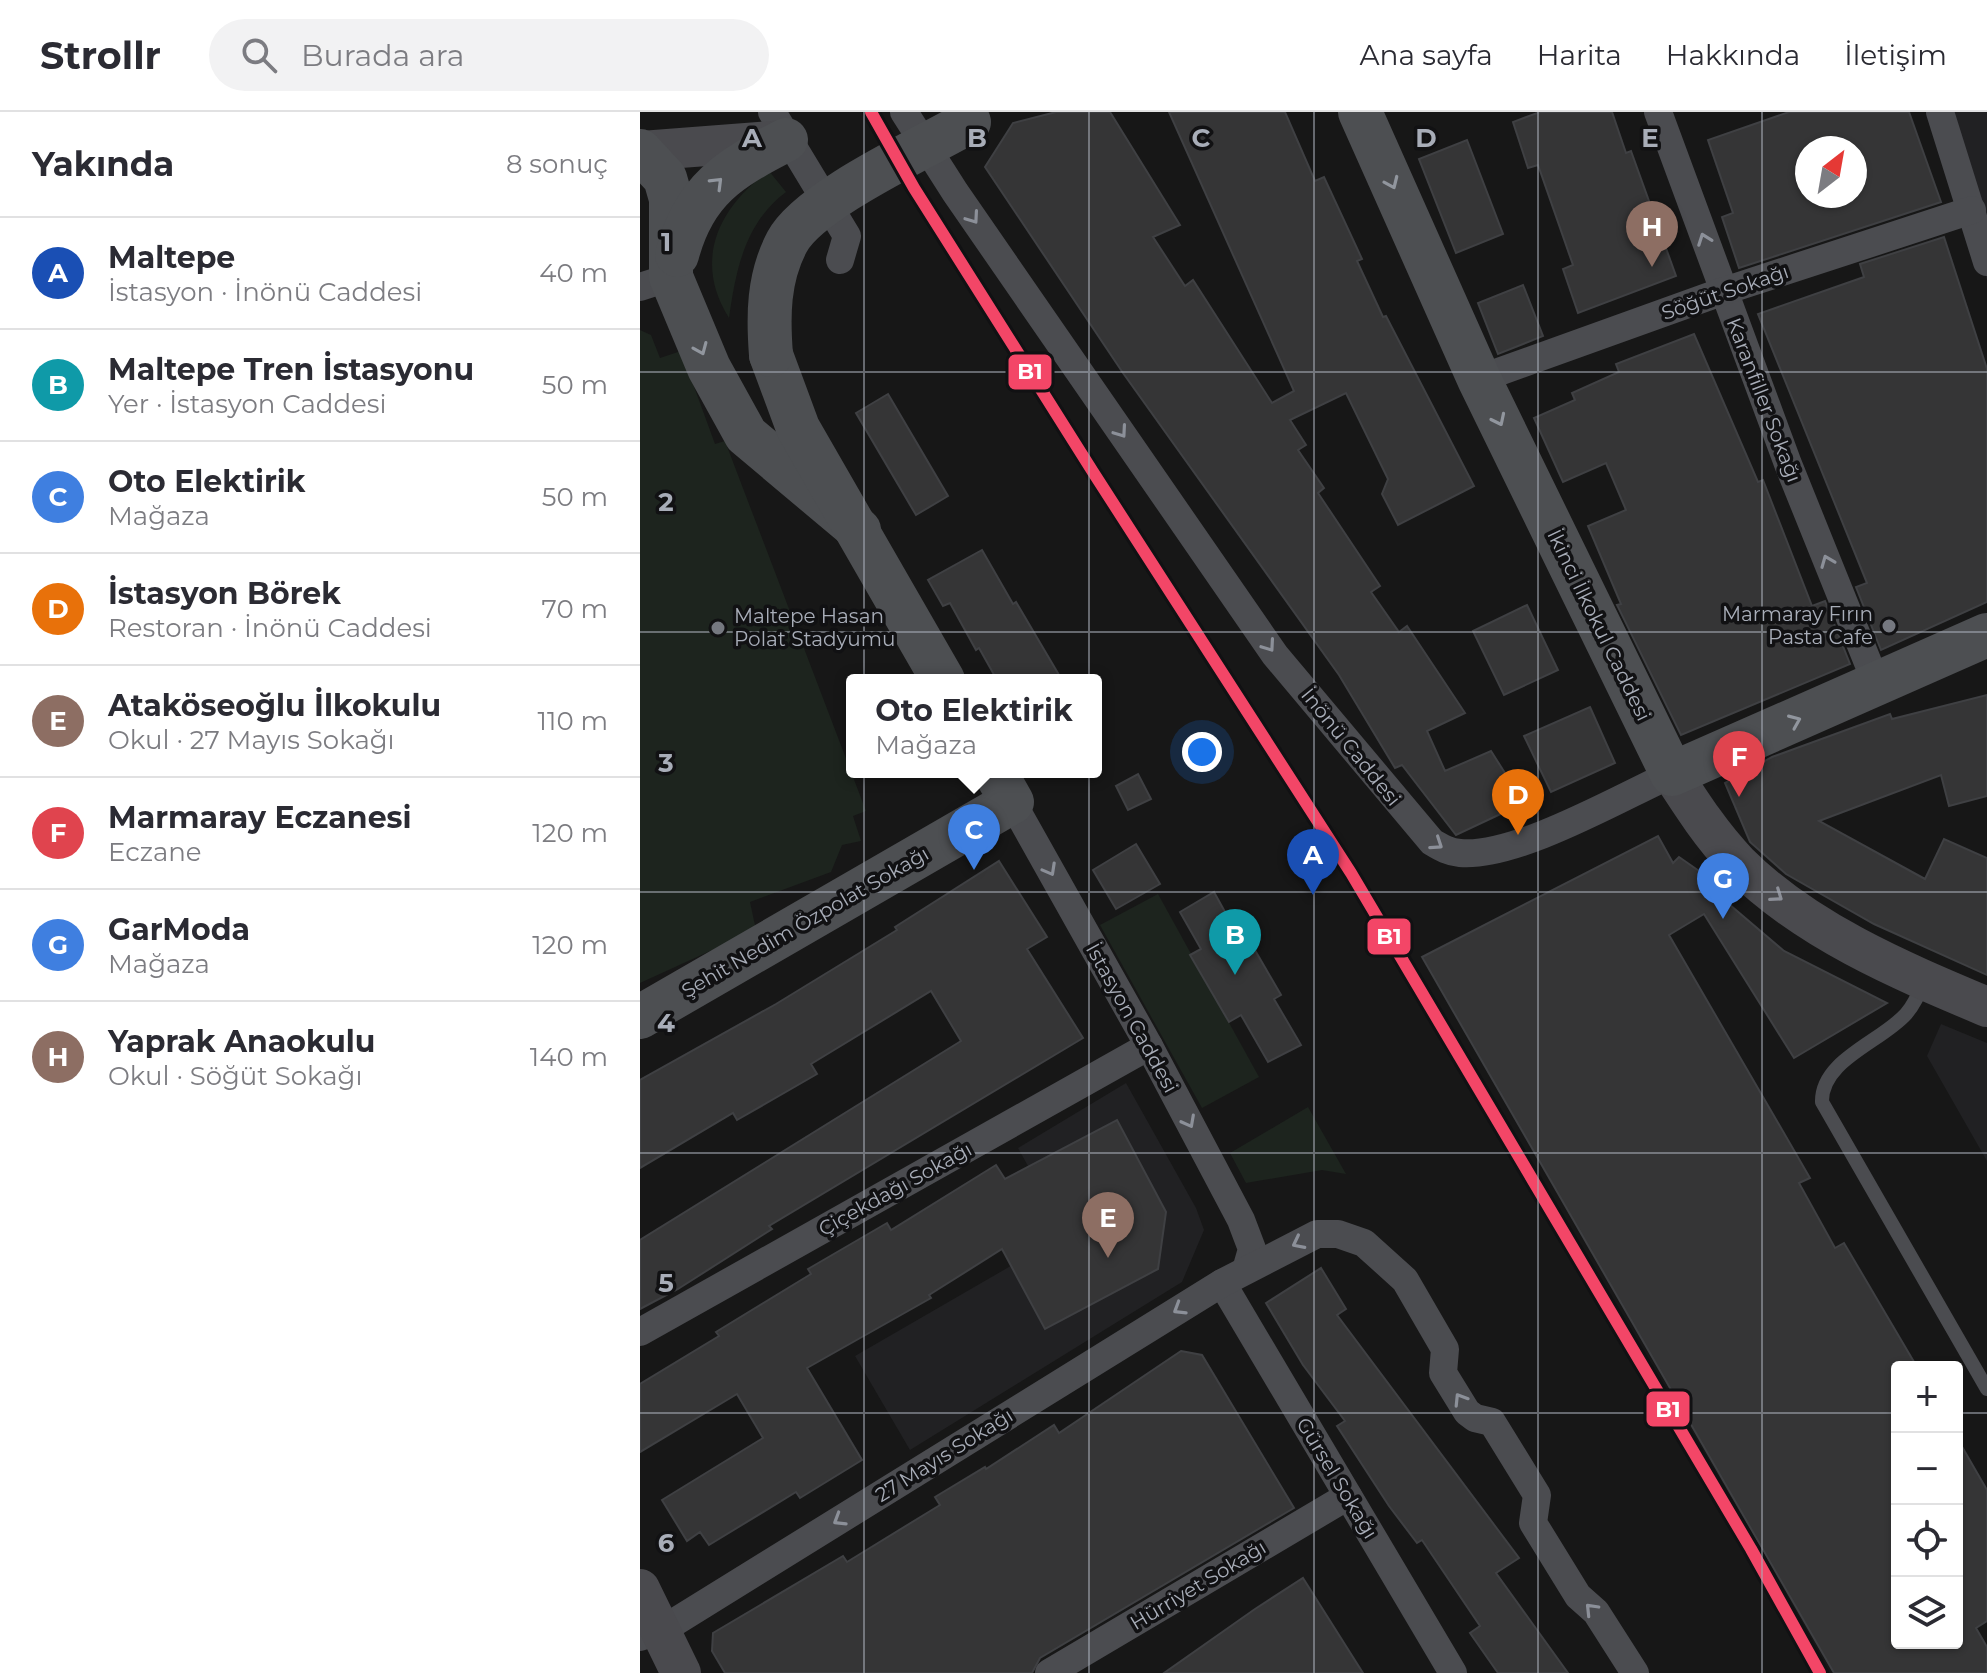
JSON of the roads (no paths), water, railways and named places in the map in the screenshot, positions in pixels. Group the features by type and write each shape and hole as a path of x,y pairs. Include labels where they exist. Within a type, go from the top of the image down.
{"main road":[{"name":"İkinci İlkokul Caddesi","path":"1360,112 1479,379 1672,774"},
{"path":"940,674 798,428 771,355 768,317 774,275 788,239 815,210 981,117"},
{"path":"656,282 695,208 717,181 779,126"},
{"path":"640,151 658,166 668,189 656,282 746,435 859,530"},
{"name":"İnönü Caddesi","path":"1672,774 1987,635"},
{"name":"Şehit Nedim Özpolat Sokağı","path":"640,1017 1003,787"}],"street":[{"name":"İnönü Caddesi","path":"904,112 1275,655 1432,842 1449,852 1464,854 1500,848 1548,831 1672,774"},
{"name":"Karanfiller Sokağı","path":"1658,112 1877,685"},
{"path":"1940,112 1987,262"},
{"path":"640,151 779,126 847,236 840,260"},
{"name":"Söğüt Sokağı","path":"1479,379 1724,291 1972,210"},
{"name":"İkinci İlkokul Caddesi","path":"1672,774 1713,835 1766,889 1821,927 1924,980 1987,1007"},
{"name":"İstasyon Caddesi","path":"1003,787 1149,1046 1246,1230 1252,1249 1234,1276"},
{"name":"Çiçekdağı Sokağı","path":"640,1332 1149,1046"},
{"name":"27 Mayıs Sokağı","path":"651,1633 1234,1276 1317,1234 1338,1234 1364,1243 1405,1280 1445,1349 1443,1373 1467,1412 1475,1418 1492,1422 1537,1495 1533,1523 1578,1596 1596,1612 1635,1673"},
{"name":"Gürsel Sokağı","path":"1234,1276 1348,1496 1453,1673"},
{"name":"Hürriyet Sokağı","path":"1049,1673 1348,1496"},
{"path":"640,1589 651,1633 681,1673"}],"lane":[{"path":"1924,980 1905,1015 1831,1073 1822,1086 1822,1102 1987,1389"}],"place":[{"name":"Yaprak Anaokulu","path":"1652,267"},
{"name":"Marmaray Fırın Pasta Cafe","path":"1889,626"},
{"name":"Maltepe Hasan Polat Stadyumu","path":"718,628"},
{"name":"Marmaray Eczanesi","path":"1739,797"},
{"name":"İstasyon Börek","path":"1518,835"},
{"name":"Oto Elektirik","path":"974,870"},
{"name":"Maltepe","path":"1313,895"},
{"name":"GarModa","path":"1723,919"},
{"name":"Maltepe Tren İstasyonu","path":"1235,975"},
{"name":"Ataköseoğlu İlkokulu","path":"1108,1258"}]}
